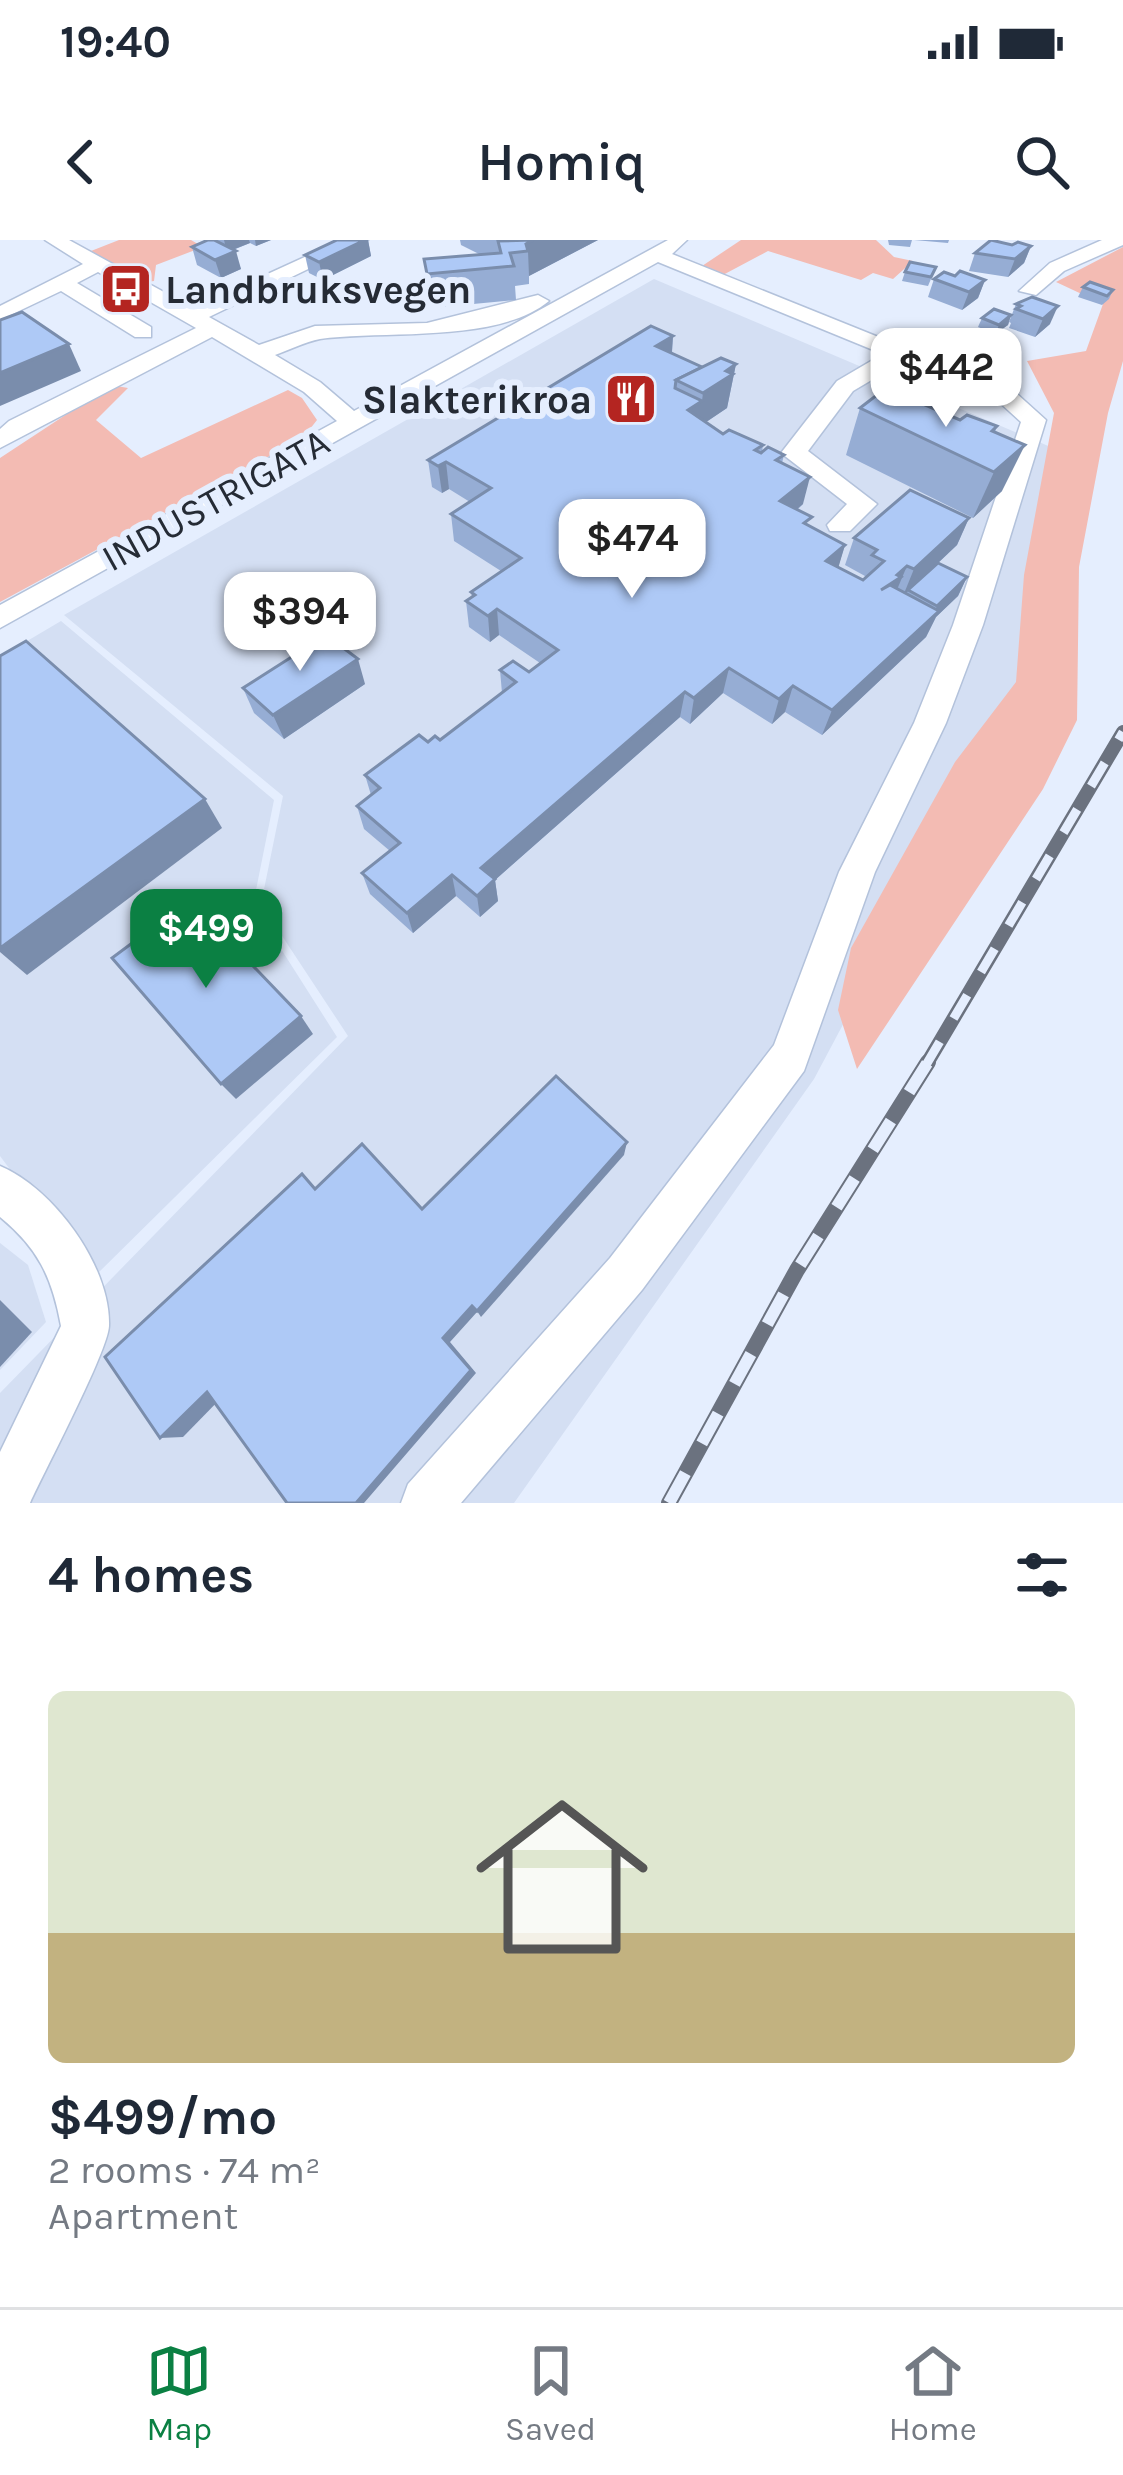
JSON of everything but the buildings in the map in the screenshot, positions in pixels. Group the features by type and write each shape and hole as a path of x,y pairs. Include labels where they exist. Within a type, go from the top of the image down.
{"street":[{"path":"64,246 109,240"},
{"path":"0,441 18,426 203,322 358,240"},
{"name":"INDUSTRIGATA","path":"0,618 682,240"},
{"path":"1029,291 1057,267 1119,240"},
{"path":"64,246 312,387 352,422"},
{"path":"427,1503 626,1274 790,1057 857,872 930,723 968,625 1034,420 1007,397 658,255"},
{"path":"0,314 95,266"},
{"path":"62,283 143,332"},
{"path":"9,284 30,299"},
{"path":"256,354 315,334 427,330 494,316 543,299 577,299"},
{"path":"840,525 864,504 794,453 845,386 900,354"},
{"path":"0,1188 44,1224 60,1246 85,1328 3,1503"}],"shaded area":[{"path":"119,240 191,240 203,247 156,265 154,281 140,283 91,256 91,251"},
{"path":"741,240 876,240 894,257 913,261 893,279 873,273 861,280 768,251 721,276 699,268"},
{"path":"1123,247 1123,361 1108,413 1079,567 1077,720 1043,789 857,1069 838,1010 851,948 955,762 1016,682 1024,575 1054,413 1027,361 1086,351 1103,304 1056,282"},
{"path":"654,279 1053,448 1023,686 814,1079 514,1503 0,1503 0,1393 348,1036 261,904 283,796 64,615"},
{"path":"111,385 128,388 96,420 141,458 288,390 302,398 317,420 303,438 0,602 0,458"},
{"path":"61,621 274,800 253,905 337,1037 92,1279 0,1156 0,657"},
{"path":"0,1243 28,1265 46,1322 0,1370"}],"railway":[{"path":"926,1065 1123,732"},
{"path":"669,1503 797,1270 928,1062"}],"place":[{"name":"Landbruksvegen","path":"126,289"},
{"name":"Slakterikroa","path":"631,399"}]}
